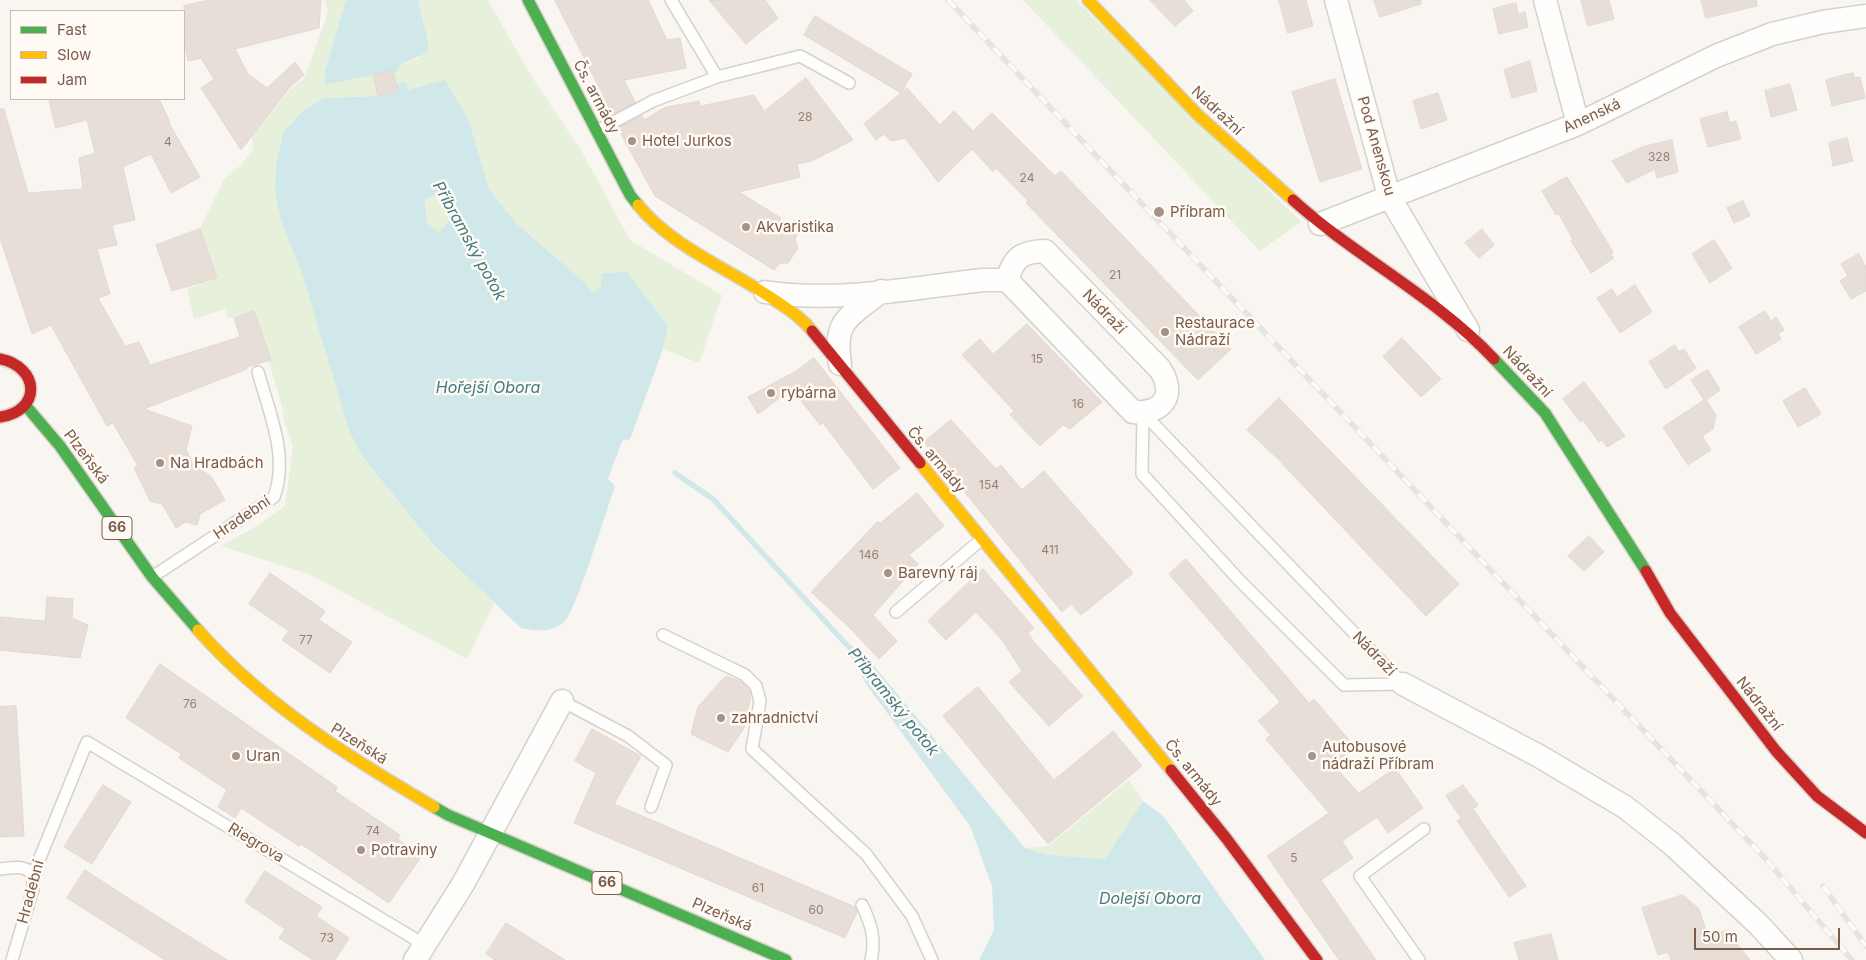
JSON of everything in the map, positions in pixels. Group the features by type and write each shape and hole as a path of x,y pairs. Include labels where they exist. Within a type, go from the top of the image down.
{"street":[{"name":"Čs. armády","path":"528,0 630,195 644,214 660,229 765,292 805,322 1226,838 1317,960"},
{"name":"Nádražní","path":"1088,0 1198,115 1320,224 1471,334 1545,413 1632,546 1670,613 1776,750 1817,796 1866,833"},
{"name":"Pod Anenskou","path":"1336,0 1389,196 1471,334"},
{"path":"1545,0 1578,124"},
{"name":"Anenská","path":"1320,224 1578,124 1716,56 1772,34 1823,22 1866,16"},
{"name":"Nádraží","path":"1045,251 1164,376 1168,389 1165,400 1159,407 1143,412 1132,412 1007,280 1012,264 1026,252 1045,251"},
{"path":"765,292 810,298 983,280 1007,280"},
{"path":"840,364 837,346 842,324 881,292"},
{"path":"0,359 17,362 30,377 30,397 26,406 12,416 0,417"},
{"name":"Plzeňská","path":"26,406 60,446 152,576 214,647 258,689 307,728 358,762 448,816 715,928 786,960"},
{"path":"1403,684 1539,756 1625,806 1672,844 1752,918 1791,960"},
{"name":"Riegrova","path":"420,952 490,835 562,701"}],"lane":[{"path":"671,0 717,77"},
{"path":"597,131 653,100 717,77 800,56 849,83"},
{"name":"Hradební","path":"152,576 274,498 281,466 278,445 258,372"},
{"name":"Nádraží","path":"1143,412 1142,474 1240,581 1344,685 1403,684"},
{"name":"Nádraží","path":"1143,412 1403,684"},
{"path":"896,612 982,539"},
{"path":"663,636 745,675 756,686 760,700 752,749 866,854 912,916 932,960"},
{"path":"1092,672 1119,686"},
{"path":"562,701 628,736 666,765 651,807"},
{"name":"Hradební","path":"12,960 33,889 33,875 87,742"},
{"name":"Riegrova","path":"87,742 420,952"},
{"path":"1186,770 1215,805 1226,838"},
{"path":"1419,960 1360,876 1424,830"},
{"path":"0,868 23,867 33,875"},
{"path":"862,905 870,922 874,950 871,960"}],"green space":[{"path":"325,0 346,0 325,71 325,85 373,75 378,96 324,98 275,193 281,220 304,280 363,457 432,543 462,569 494,603 467,659 309,574 221,546 257,526 285,506 293,446 283,417 284,413 254,311 228,319 225,309 194,319 187,289 217,278 200,229 224,179 241,165 253,149 252,137 291,89 305,77 328,12"},
{"path":"418,0 488,0 528,71 582,152 630,240 722,295 699,363 663,349 668,326 602,287 593,294 584,282 517,224 489,189 469,121 396,84 393,73 397,72 400,65 418,59 428,42"},
{"path":"1023,0 1076,0 1301,222 1260,251"},
{"path":"435,195 446,203 450,219 439,234 427,223 425,199"},
{"path":"1129,780 1143,801 1105,859 1049,855 1025,848 1048,846"}],"water":[{"name":"Hořejší Obora","path":"346,0 418,0 428,42 428,52 400,65 397,72 393,73 396,84 406,82 408,90 445,80 469,121 489,189 517,224 584,282 593,293 601,287 602,274 626,271 668,326 663,349 630,439 622,441 608,479 615,486 576,600 564,622 559,626 549,630 521,628 432,543 363,457 350,433 304,280 281,220 275,193 276,166 283,133 303,111 324,98 378,96 373,75 325,85 325,71","holes":["434,195 446,203 450,219 439,233 427,223 425,200"]},
{"name":"Dolejší Obora","path":"841,638 865,655 1025,848 1049,855 1105,859 1143,801 1164,817 1265,960 979,960 994,930 992,886 970,826 866,684"}],"building":[{"path":"210,0 321,0 319,28 235,49 248,74 267,88 295,62 304,75 291,86 241,150 201,88 214,79 201,58 188,61 185,47 184,6"},
{"path":"555,0 648,0 667,40 680,38 686,68 624,80 635,102 613,114"},
{"path":"709,0 765,0 778,18 746,44"},
{"path":"1150,0 1184,0 1193,11 1175,26"},
{"path":"1279,0 1306,0 1313,26 1288,33"},
{"path":"1374,0 1421,0 1421,4 1380,17"},
{"path":"1581,0 1609,0 1614,19 1588,26"},
{"path":"1701,0 1756,0 1757,6 1706,18"},
{"path":"1516,3 1518,14 1525,12 1528,27 1499,34 1493,9"},
{"path":"815,16 912,74 901,93 804,35"},
{"path":"1530,61 1537,91 1512,98 1504,70"},
{"path":"393,71 398,92 378,96 373,75"},
{"path":"1853,73 1854,78 1860,77 1865,98 1832,106 1826,80"},
{"path":"806,78 853,140 812,161 797,164 800,177 739,192 781,218 779,220 798,233 795,239 798,248 788,263 780,263 774,270 655,196 621,134 623,133 620,127 642,116 644,120 666,107 699,101 701,106 754,95 764,111"},
{"path":"1335,79 1362,169 1320,182 1292,92"},
{"path":"1790,84 1797,110 1771,117 1765,91"},
{"path":"907,88 940,125 954,111 973,131 992,113 1055,176 1061,171 1231,349 1198,380 1026,203 1028,201 996,168 993,172 972,149 938,182 905,138 891,141 884,134 876,140 864,124"},
{"path":"1438,93 1447,120 1421,129 1413,101"},
{"path":"49,100 159,100 169,123 200,177 171,193 151,154 123,167 135,220 112,225 117,245 97,249 110,294 98,298 125,346 139,342 150,365 240,337 234,318 254,311 271,360 246,367 247,369 144,409 192,426 186,450 194,466 211,476 225,500 200,514 197,525 186,522 176,528 162,504 150,501 134,468 138,466 113,423 107,426 51,325 32,334 0,238 0,109 4,109 28,193 83,189 79,158 95,153 87,120 56,128"},
{"path":"1727,112 1730,123 1736,121 1741,139 1708,147 1700,119"},
{"path":"1847,138 1853,161 1833,166 1829,143"},
{"path":"1672,140 1678,172 1657,178 1655,169 1627,183 1612,161 1642,147"},
{"path":"1567,177 1613,252 1611,254 1614,258 1591,273 1571,241 1573,240 1559,214 1556,215 1542,191"},
{"path":"1743,201 1750,216 1734,223 1727,208"},
{"path":"200,229 217,278 172,291 156,245"},
{"path":"1482,229 1494,245 1479,258 1465,243"},
{"path":"1714,240 1732,268 1710,283 1692,254"},
{"path":"1859,254 1866,267 1866,291 1851,299 1840,281 1848,276 1841,264"},
{"path":"1635,285 1652,312 1620,333 1597,298 1612,289 1617,297"},
{"path":"1765,311 1771,321 1776,317 1784,330 1778,334 1781,339 1756,354 1739,327"},
{"path":"1027,324 1102,402 1070,429 1063,425 1040,446 1010,415 1014,411 962,355 980,339 993,354"},
{"path":"1402,338 1441,379 1421,397 1383,357"},
{"path":"1675,345 1679,352 1684,349 1696,368 1666,389 1649,362"},
{"path":"814,358 900,468 873,489 823,423 820,425 792,389 758,414 748,397 796,371"},
{"path":"1708,370 1720,390 1706,400 1716,415 1713,429 1702,436 1711,450 1688,465 1663,427 1704,400 1691,380"},
{"path":"1584,382 1625,436 1607,447 1602,440 1599,442 1583,420 1580,422 1563,399"},
{"path":"1805,388 1821,414 1798,427 1783,401"},
{"path":"1279,398 1459,584 1426,616 1278,459 1247,430"},
{"path":"951,420 996,469 1001,465 1022,490 1044,471 1133,573 1081,615 1071,604 1062,612 924,442"},
{"path":"917,493 944,526 909,555 918,564 873,615 897,641 879,659 850,628 811,592 878,521 880,523"},
{"path":"1589,536 1604,552 1584,571 1568,556"},
{"path":"1186,559 1309,703 1314,699 1355,747 1333,765 1359,793 1395,768 1423,808 1388,833 1377,817 1342,841 1353,858 1321,880 1376,960 1339,960 1267,856 1329,813 1266,739 1271,735 1258,721 1280,702 1169,574"},
{"path":"983,569 1034,628 1028,633 1034,642 1083,696 1049,726 1009,682 1022,671 1002,640 976,612 946,640 928,621"},
{"path":"270,573 325,611 319,620 352,642 330,673 282,640 289,631 249,604"},
{"path":"47,597 73,599 72,618 88,625 80,658 0,650 0,617 45,621"},
{"name":"Uran","path":"160,664 337,787 335,791 400,835 398,839 421,857 389,903 301,844 299,846 241,808 235,818 218,807 227,790 179,758 181,754 126,718"},
{"name":"zahradnictví","path":"726,676 742,682 749,690 751,696 744,728 728,752 691,734 698,707"},
{"path":"978,687 1054,780 1113,731 1142,766 1048,844 943,716"},
{"path":"16,706 24,836 0,837 0,707"},
{"path":"592,729 641,756 614,804 855,907 857,912 845,938 574,823 596,773 575,761"},
{"path":"103,785 131,802 92,864 64,847"},
{"path":"1463,785 1478,805 1473,809 1526,886 1509,897 1457,821 1461,818 1446,796"},
{"path":"85,870 227,960 165,960 67,898"},
{"path":"265,871 322,907 316,916 349,938 335,960 313,960 279,938 285,929 245,902"},
{"path":"1683,895 1699,909 1708,937 1726,930 1750,960 1671,960 1668,952 1658,955 1642,908"},
{"path":"506,923 565,960 495,960 486,954"},
{"path":"1551,934 1558,960 1519,960 1514,943"}],"waterway":[{"name":"Příbramský potok","path":"675,473 713,499 846,644"}],"railway":[{"path":"948,0 1764,857 1852,960"},
{"path":"1823,886 1866,946"}],"traffic: fast":[{"path":"528,0 630,195 638,205"},
{"path":"1494,359 1545,413 1646,571"},
{"path":"26,406 60,446 152,577 198,630"},
{"path":"434,807 448,815 786,960"}],"traffic: slow":[{"path":"1088,0 1198,115 1293,200"},
{"path":"638,205 668,234 776,301 800,318 812,331"},
{"path":"920,463 1171,770"},
{"path":"198,630 224,657 279,706 339,749 434,807"}],"traffic: jam":[{"path":"1293,200 1317,221 1422,296 1494,359"},
{"path":"812,331 920,463"},
{"path":"0,359 13,364 23,371 29,379 31,389 29,398 23,407 14,413 0,417"},
{"path":"1646,571 1670,613 1776,751 1817,796 1866,833"},
{"path":"1171,770 1226,838 1317,960"}],"place":[{"name":"Hotel Jurkos","path":"632,141"},
{"name":"Příbram","path":"1159,212"},
{"name":"Akvaristika","path":"746,227"},
{"name":"Restaurace Nádraží","path":"1165,332"},
{"name":"rybárna","path":"771,393"},
{"name":"Na Hradbách","path":"160,463"},
{"name":"Barevný ráj","path":"888,573"},
{"name":"zahradnictví","path":"721,718"},
{"name":"Uran","path":"236,756"},
{"name":"Autobusové nádraží Příbram","path":"1312,756"},
{"name":"Potraviny","path":"361,850"}]}
